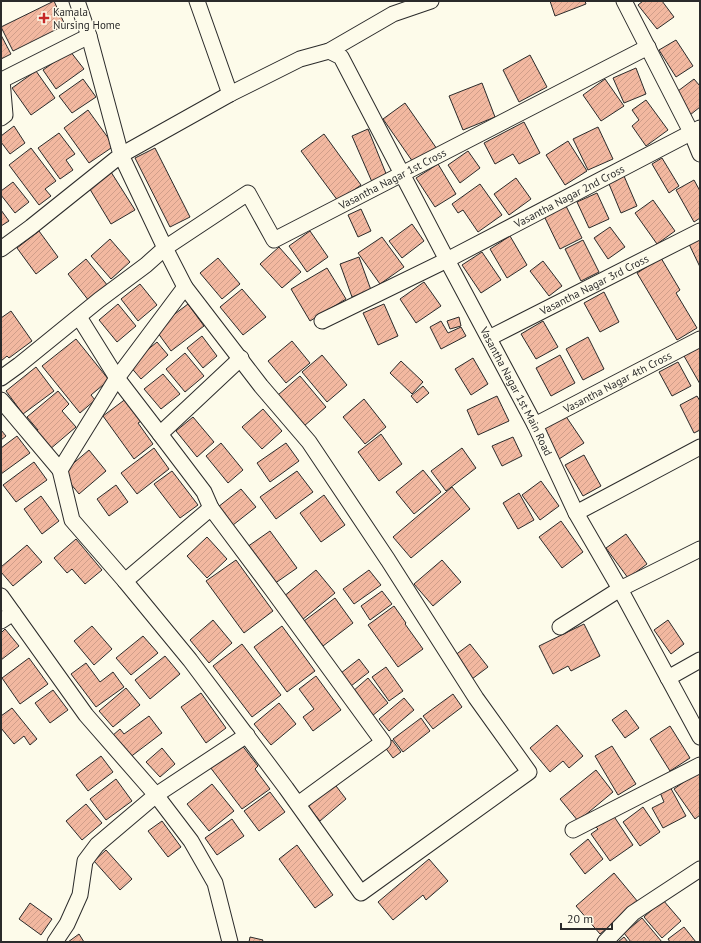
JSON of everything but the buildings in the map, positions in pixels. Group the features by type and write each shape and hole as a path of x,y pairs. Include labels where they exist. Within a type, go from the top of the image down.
{"street":[{"path":"1,400 60,470 72,520 125,581 190,660 298,804 361,893 529,772 476,698 388,560 309,442 261,386 185,287 164,248 121,155 78,1"},
{"path":"197,1 230,94"},
{"path":"1,249 32,227 121,155 230,94 300,59 329,51 393,14 431,1"},
{"path":"624,1 648,47 696,130 700,154"},
{"path":"1,118 5,115 2,80 89,36"},
{"name":"Vasantha Nagar 1st Cross","path":"164,248 248,193 274,240 648,47"},
{"name":"Vasantha Nagar 1st Main Road","path":"329,51 341,57 447,260 536,425 576,513 620,589 700,737"},
{"name":"Vasantha Nagar 2nd Cross","path":"322,321 447,260 696,130"},
{"name":"Vasantha Nagar 3rd Cross","path":"489,338 700,231"},
{"path":"1,378 146,265 164,248"},
{"path":"60,470 117,378 185,287"},
{"path":"79,317 117,378 204,492 211,508 274,591 383,742 298,804"},
{"name":"Vasantha Nagar 4th Cross","path":"536,425 700,339"},
{"path":"160,434 241,358"},
{"path":"576,513 700,447"},
{"path":"125,581 211,508"},
{"path":"560,627 620,589 700,549"},
{"path":"1,596 7,617 86,715 156,795 191,841 215,883 230,942"},
{"path":"668,678 700,660"},
{"path":"54,942 67,924 80,895 85,861 97,845 156,795 247,735"},
{"path":"573,830 700,765"},
{"path":"605,942 634,914 700,869"}],"place":[{"name":"Kamala Nursing Home","path":"44,18"}]}
